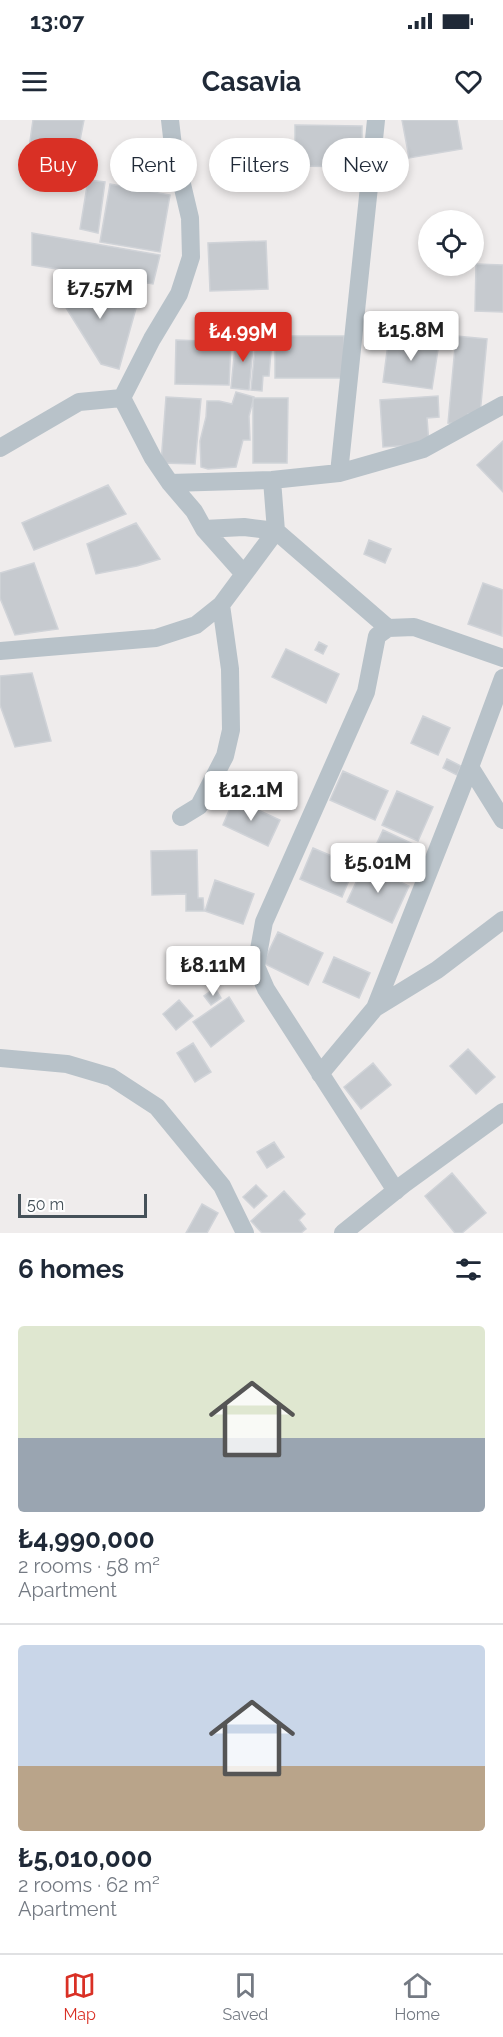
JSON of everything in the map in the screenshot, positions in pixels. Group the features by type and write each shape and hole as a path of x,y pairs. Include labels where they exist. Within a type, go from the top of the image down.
{"street":[{"path":"122,398 152,339 179,294 191,257 190,218 173,146 170,120"},
{"path":"339,473 376,120"},
{"path":"0,448 79,402 122,398"},
{"path":"122,398 153,458 170,483 194,511 204,529 244,574"},
{"path":"170,483 272,480 339,473 423,449 503,405"},
{"path":"0,651 156,638 196,625 221,605 276,531 272,480"},
{"path":"204,529 244,527 276,531 388,628"},
{"path":"182,817 199,806 225,756 231,730 230,669 221,605"},
{"path":"396,1191 266,989 256,966 264,922 366,692 377,636 388,628 414,627 503,657"},
{"path":"320,1074 375,1008 503,678"},
{"path":"470,767 503,820"},
{"path":"375,1008 437,970 503,920"},
{"path":"0,1058 67,1064 111,1077 157,1107 222,1186 245,1233"},
{"path":"343,1233 503,1112"}],"building":[{"path":"33,120 84,120 80,138 30,138"},
{"path":"402,120 457,120 462,149 409,158 409,138 405,138"},
{"path":"295,125 362,126 362,138 322,138 322,166 310,166 310,138 295,138"},
{"path":"98,181 105,182 98,233 80,229 86,192 98,192"},
{"path":"110,184 110,192 154,192 170,195 160,252 100,242"},
{"path":"32,233 160,255 153,284 32,265"},
{"path":"266,241 268,289 210,291 208,243"},
{"path":"484,264 503,265 503,312 475,311 476,276 484,276"},
{"path":"67,282 138,301 119,369 101,364 55,290"},
{"path":"236,336 254,337 249,390 231,388"},
{"path":"275,336 344,336 345,378 275,378"},
{"path":"389,336 439,343 432,389 383,382"},
{"path":"456,336 487,339 480,415 468,414 467,425 448,423"},
{"path":"256,338 272,339 269,376 263,376 262,391 251,390"},
{"path":"176,340 231,342 229,385 175,384"},
{"path":"236,392 254,397 249,416 250,440 243,440 236,467 208,469 201,467 200,441 207,401 232,404"},
{"path":"438,396 439,417 427,418 429,444 383,447 380,400"},
{"path":"166,397 201,399 195,464 161,463"},
{"path":"253,398 288,398 287,463 253,463"},
{"path":"503,441 503,492 477,465"},
{"path":"108,485 126,514 34,550 22,523"},
{"path":"136,523 160,559 96,574 87,544"},
{"path":"369,540 391,549 385,563 364,554"},
{"path":"34,563 58,629 15,635 0,598 0,573"},
{"path":"483,583 503,590 502,636 468,624"},
{"path":"319,642 327,646 323,654 315,650"},
{"path":"286,649 339,674 326,703 272,677"},
{"path":"32,673 51,741 15,747 0,705 0,676"},
{"path":"423,716 450,728 438,755 411,743"},
{"path":"447,759 461,766 457,775 443,768"},
{"path":"343,771 388,791 375,820 330,800"},
{"path":"397,791 433,807 418,841 382,825"},
{"path":"234,799 280,820 268,846 223,825"},
{"path":"383,830 422,848 408,877 370,858"},
{"path":"313,848 355,866 342,897 300,879"},
{"path":"197,850 198,898 203,898 204,911 186,911 186,894 152,895 151,851"},
{"path":"364,865 409,886 392,923 347,902"},
{"path":"215,880 254,894 243,924 205,911"},
{"path":"278,932 323,953 308,985 263,963"},
{"path":"334,957 370,973 359,998 323,982"},
{"path":"215,988 221,998 211,1005 204,996"},
{"path":"229,997 244,1021 211,1047 193,1022"},
{"path":"179,1000 193,1016 176,1030 163,1014"},
{"path":"193,1043 211,1072 195,1082 177,1053"},
{"path":"468,1049 495,1077 476,1094 450,1066"},
{"path":"373,1063 391,1085 361,1109 344,1087"},
{"path":"274,1142 284,1157 267,1168 257,1152"},
{"path":"452,1173 486,1213 462,1233 455,1233 425,1196"},
{"path":"256,1185 267,1196 254,1208 243,1197"},
{"path":"284,1191 305,1214 299,1220 306,1229 301,1233 262,1233 251,1221"},
{"path":"202,1204 218,1213 207,1233 186,1233"}]}
